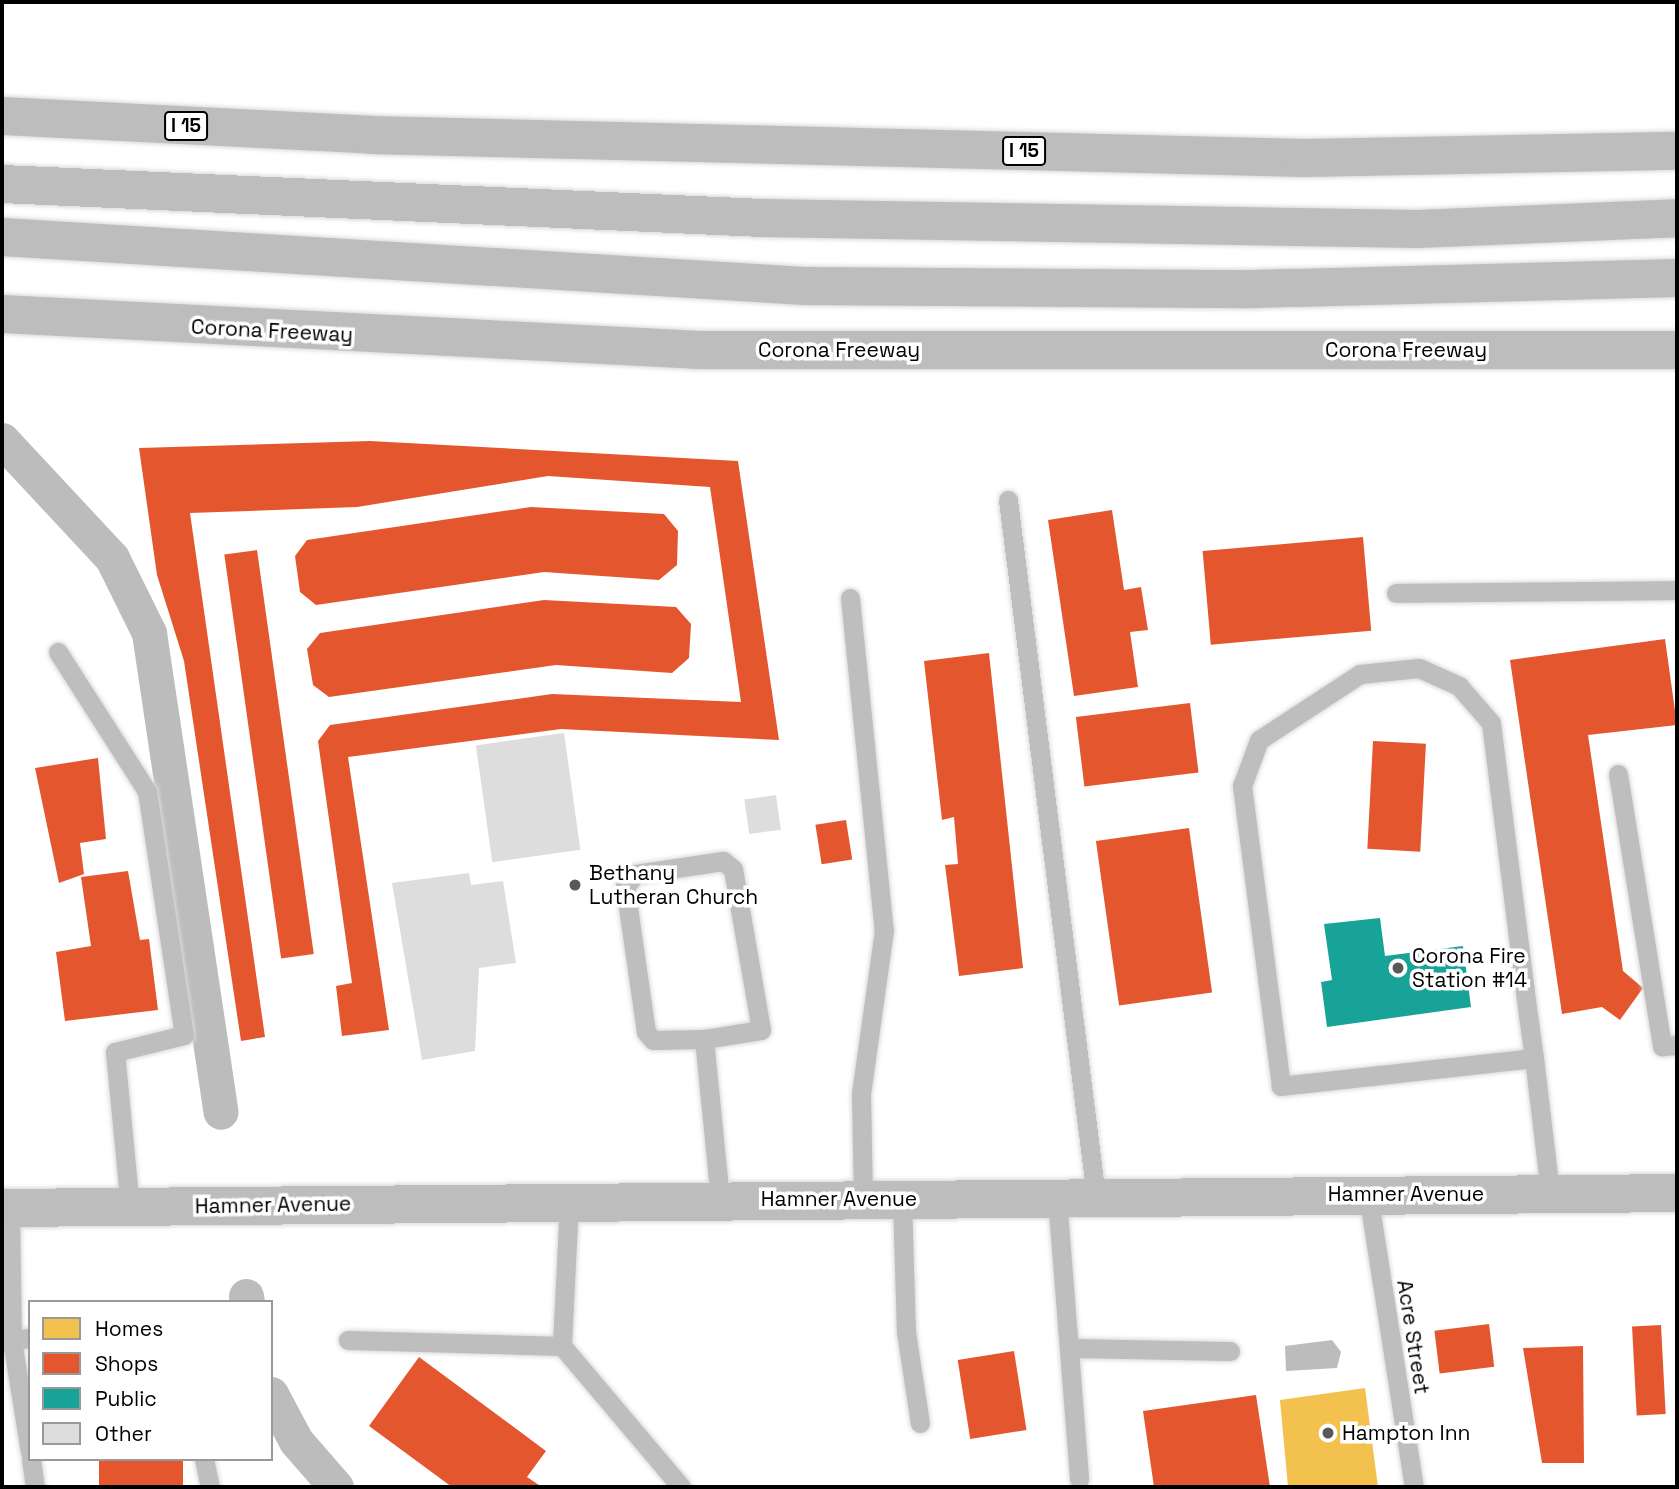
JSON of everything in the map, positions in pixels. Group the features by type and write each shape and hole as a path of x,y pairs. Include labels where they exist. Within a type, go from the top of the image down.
{"main road":[{"name":"I 15","path":"2,116 371,135 1304,158 1677,151"},
{"path":"2,184 776,218 1418,229 1677,218"},
{"path":"2,237 805,286 1253,289 1677,278"},
{"name":"Corona Freeway","path":"2,314 200,327 700,350 1677,350"},
{"path":"2,331 200,327"},
{"name":"Hamner Avenue","path":"6,1208 1677,1193"}],"lane":[{"path":"1008,500 1096,1197"},
{"path":"1396,593 1677,590"},
{"path":"850,598 884,930 861,1094 863,1199"},
{"path":"58,652 147,791 184,1035 115,1052 130,1207"},
{"path":"1534,1058 1281,1086 1242,786 1259,740 1360,674 1419,668 1459,686 1491,723 1534,1058 1550,1194"},
{"path":"1618,774 1662,1046 1677,1045"},
{"path":"723,861 733,869 761,1030 704,1039 653,1040 646,1032 625,887 635,874 723,861"},
{"path":"704,1039 720,1200"},
{"name":"Acre Street","path":"1368,1194 1414,1487"},
{"path":"1057,1198 1079,1479"},
{"path":"902,1199 906,1332 919,1423"},
{"path":"569,1202 562,1346 681,1487"},
{"path":"6,1208 15,1340 28,1437"},
{"path":"348,1340 562,1346"},
{"path":"1069,1348 1230,1351"},
{"path":"31,1461 35,1487"},
{"path":"204,1461 210,1487"}],"shaded area":[{"path":"1332,1340 1341,1352 1337,1368 1286,1371 1285,1346"}],"building: Homes":[{"name":"Hampton Inn","path":"1365,1388 1378,1487 1288,1487 1280,1400"}],"building: Shops":[{"path":"370,441 738,461 779,740 561,729 348,757 389,1030 342,1036 336,986 352,983 318,741 330,725 552,694 741,702 710,487 548,476 357,507 190,513 265,1037 241,1041 184,661 157,575 139,448"},
{"path":"531,507 664,514 678,531 677,565 659,580 544,572 316,605 300,592 295,556 307,540"},
{"path":"1112,510 1124,590 1141,587 1148,630 1130,632 1138,687 1074,696 1048,520"},
{"path":"1363,537 1371,631 1211,645 1203,551"},
{"path":"257,550 314,954 281,959 224,555"},
{"path":"544,600 676,607 691,624 689,658 672,673 556,665 329,697 313,685 307,649 320,633"},
{"path":"1665,639 1677,725 1588,735 1623,971 1643,988 1620,1020 1602,1007 1562,1014 1510,660"},
{"path":"989,653 1023,968 959,976 945,865 958,864 954,817 942,820 924,661"},
{"path":"1190,703 1199,772 1084,786 1076,717"},
{"path":"1373,741 1426,744 1420,852 1367,849"},
{"path":"98,758 106,839 80,843 84,874 59,883 35,768"},
{"path":"846,820 852,860 822,864 815,825"},
{"path":"1189,828 1212,992 1119,1005 1096,841"},
{"path":"128,871 140,940 149,939 158,1010 65,1021 56,952 91,946 81,877"},
{"path":"1489,1324 1494,1367 1440,1373 1434,1331"},
{"path":"1661,1325 1666,1414 1637,1415 1632,1327"},
{"path":"1583,1346 1584,1463 1542,1463 1523,1348"},
{"path":"1014,1351 1027,1430 970,1439 958,1360"},
{"path":"419,1357 546,1451 527,1477 542,1487 452,1487 369,1426"},
{"path":"1256,1395 1270,1487 1154,1487 1143,1411"},
{"path":"99,1461 183,1461 183,1487 99,1487"}],"building: Public":[{"name":"Corona Fire Station #14","path":"1380,918 1385,956 1463,946 1471,1007 1327,1027 1321,982 1332,980 1324,924"}],"building: Other":[{"path":"564,733 580,850 492,862 476,745"},
{"path":"776,795 781,830 749,834 744,799"},
{"path":"469,873 471,885 503,881 516,963 479,968 475,1051 422,1060 392,883"}],"waterway":[{"path":"2,440 112,558 149,633 221,1112"},
{"path":"246,1296 247,1300"},
{"path":"273,1398 296,1441 336,1487"}],"place":[{"name":"Bethany Lutheran Church","path":"575,885"},
{"name":"Corona Fire Station #14","path":"1398,968"},
{"name":"Hampton Inn","path":"1328,1433"}]}
